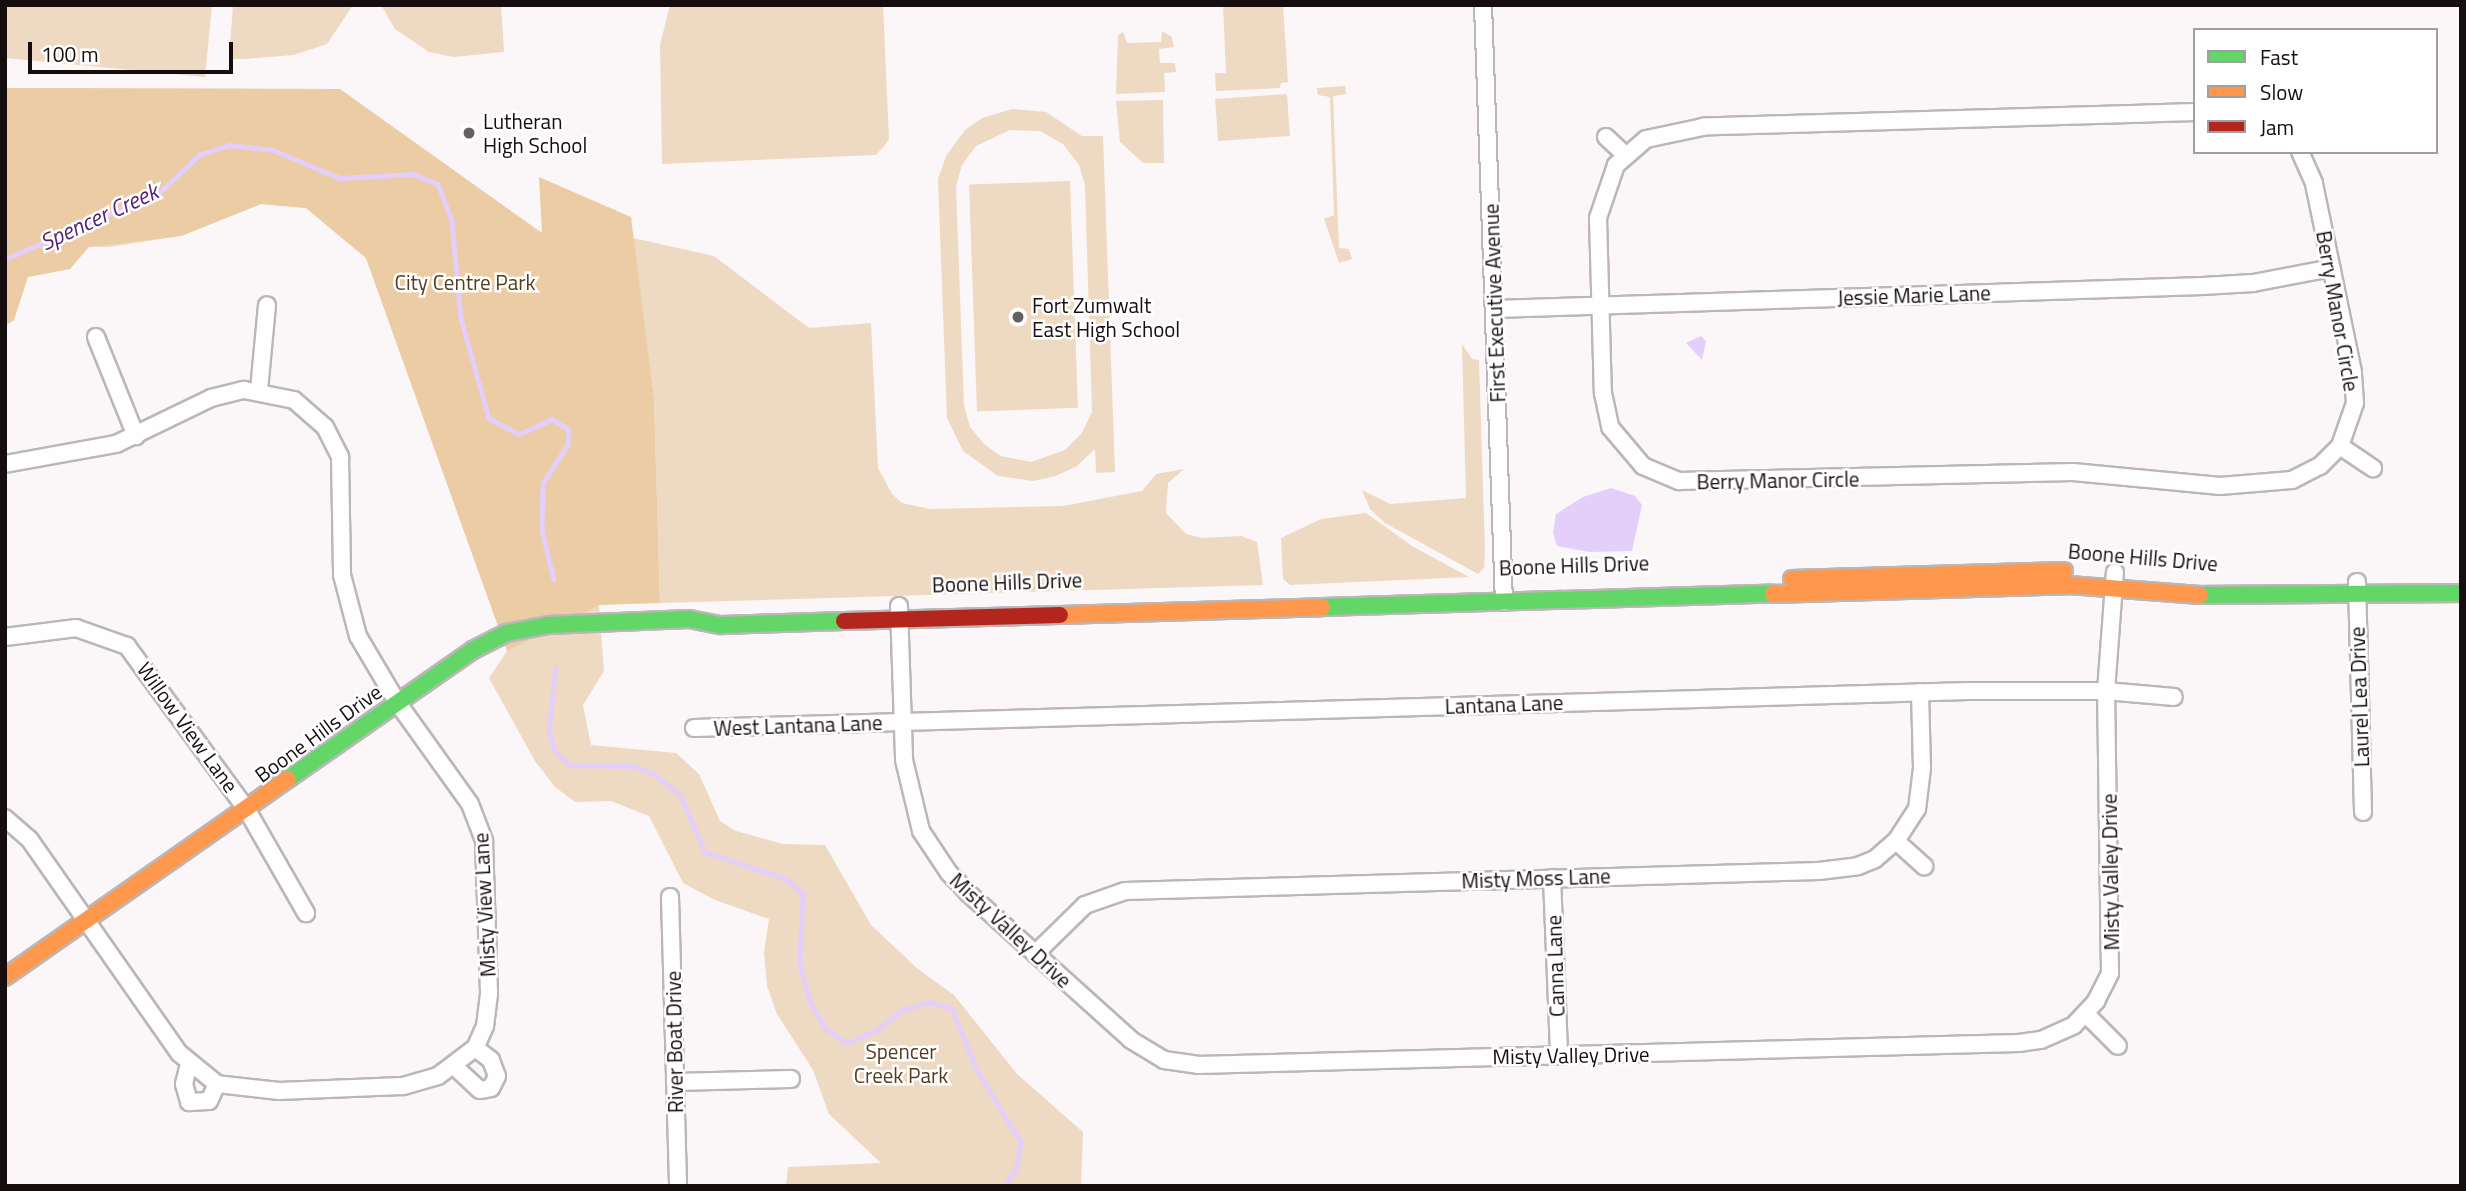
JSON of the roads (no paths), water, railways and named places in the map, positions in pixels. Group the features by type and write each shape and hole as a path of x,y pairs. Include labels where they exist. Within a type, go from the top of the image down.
{"street":[{"name":"First Executive Avenue","path":"1483,5 1503,595"},
{"name":"Berry Manor Circle","path":"2193,111 1683,128 1646,139 1625,155 1609,178 1598,218 1603,393 1610,427 1643,466 1679,481 2073,472 2221,486 2274,485 2320,466 2340,446 2352,419 2355,388 2314,183 2301,154"},
{"path":"1606,136 1625,155"},
{"name":"Jessie Marie Lane","path":"1495,309 2203,286 2266,281 2332,268"},
{"path":"5,464 95,450 136,436 211,398 259,390 267,305"},
{"path":"96,337 136,436"},
{"name":"Misty View Lane","path":"259,390 294,400 310,411 333,441 343,477 340,555 345,597 358,636 397,702 470,804 484,841 489,994 485,1026 475,1048"},
{"path":"2340,446 2373,468"},
{"name":"Boone Hills Drive","path":"5,977 247,810 397,702 508,633 548,625 689,619 721,625 899,612 2114,579 2242,598 2461,579"},
{"name":"Misty Valley Drive","path":"899,612 906,782 921,831 949,873 1035,954 1147,1052 1183,1065 2019,1043 2059,1034 2086,1014 2104,989 2112,956 2106,691 2114,579"},
{"name":"Boone Hills Drive","path":"2357,589 2461,593"},
{"name":"Laurel Lea Drive","path":"2357,589 2363,812"},
{"name":"Willow View Lane","path":"5,637 76,628 127,646 247,810 306,913"},
{"name":"Lantana Lane","path":"902,722 1920,692 2106,691 2174,697"},
{"name":"Misty Moss Lane","path":"1035,954 1085,905 1125,891 1840,869 1875,859 1896,841 1917,809 1922,791 1920,692"},
{"name":"West Lantana Lane","path":"694,728 902,722"},
{"path":"5,818 29,839 190,1064 217,1084 279,1091 402,1086 422,1082 454,1066 475,1048 491,1060 497,1076 491,1088 480,1090 454,1066"},
{"path":"1896,841 1924,866"},
{"name":"Canna Lane","path":"1552,878 1559,1055"},
{"name":"River Boat Drive","path":"670,897 678,1186"},
{"path":"2086,1014 2118,1046"},
{"path":"190,1064 184,1084 190,1102 209,1101 217,1084"},
{"path":"675,1082 791,1079"}],"waterway":[{"name":"Spencer Creek","path":"5,259 160,192 199,155 229,145 273,150 340,178 413,174 438,184 452,221 461,318 489,418 519,434 552,419 569,430 568,445 543,483 542,530 554,580"},
{"name":"Spencer Creek","path":"556,667 549,730 555,751 570,765 634,766 654,774 681,796 705,852 786,879 803,894 800,964 810,1002 827,1030 847,1043 877,1030 903,1010 929,1002 952,1008 977,1070 1021,1142 1017,1167 1005,1186"}],"place":[{"name":"Lutheran High School","path":"469,133"},
{"name":"Fort Zumwalt East High School","path":"1018,317"}],"park label":[{"name":"City Centre Park","path":"465,282"},
{"name":"Spencer Creek Park","path":"901,1063"}]}
